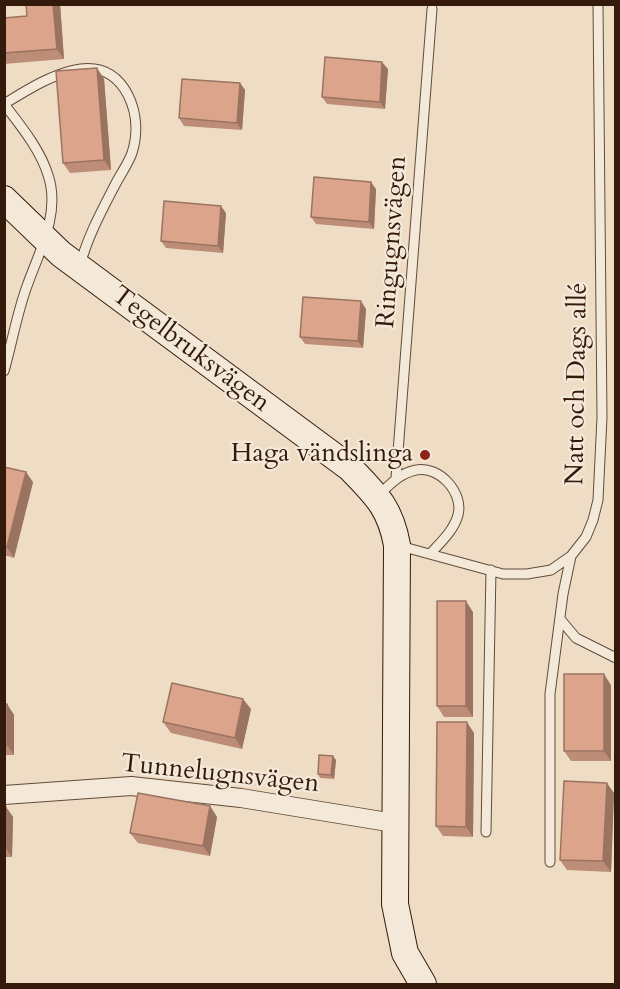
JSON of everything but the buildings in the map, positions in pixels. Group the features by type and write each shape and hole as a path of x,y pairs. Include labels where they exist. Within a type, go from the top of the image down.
{"street":[{"name":"Tegelbruksvägen","path":"4,200 80,268 350,468 378,497"},
{"path":"378,497 392,520 397,545 395,904 405,953 423,984"},
{"name":"Tunnelugnsvägen","path":"4,795 130,786 241,798 394,824"}],"lane":[{"name":"Natt och Dags allé","path":"397,545 503,574 527,574 551,570 571,556 586,537 598,500 602,417 598,4"},
{"name":"Ringugnsvägen","path":"396,478 432,9"},
{"path":"4,371 26,287 46,239 51,201 49,175 33,145 4,104 53,75 75,69 100,71 112,75 124,87 132,104 136,134 131,155 88,236 80,268"},
{"path":"378,497 396,478 418,469 441,476 457,494 459,514 448,534 431,553"},
{"path":"550,862 550,694 571,556"},
{"path":"486,832 491,570"},
{"path":"560,619 576,638 615,658"}],"place":[{"name":"Haga vändslinga","path":"425,455"}]}
